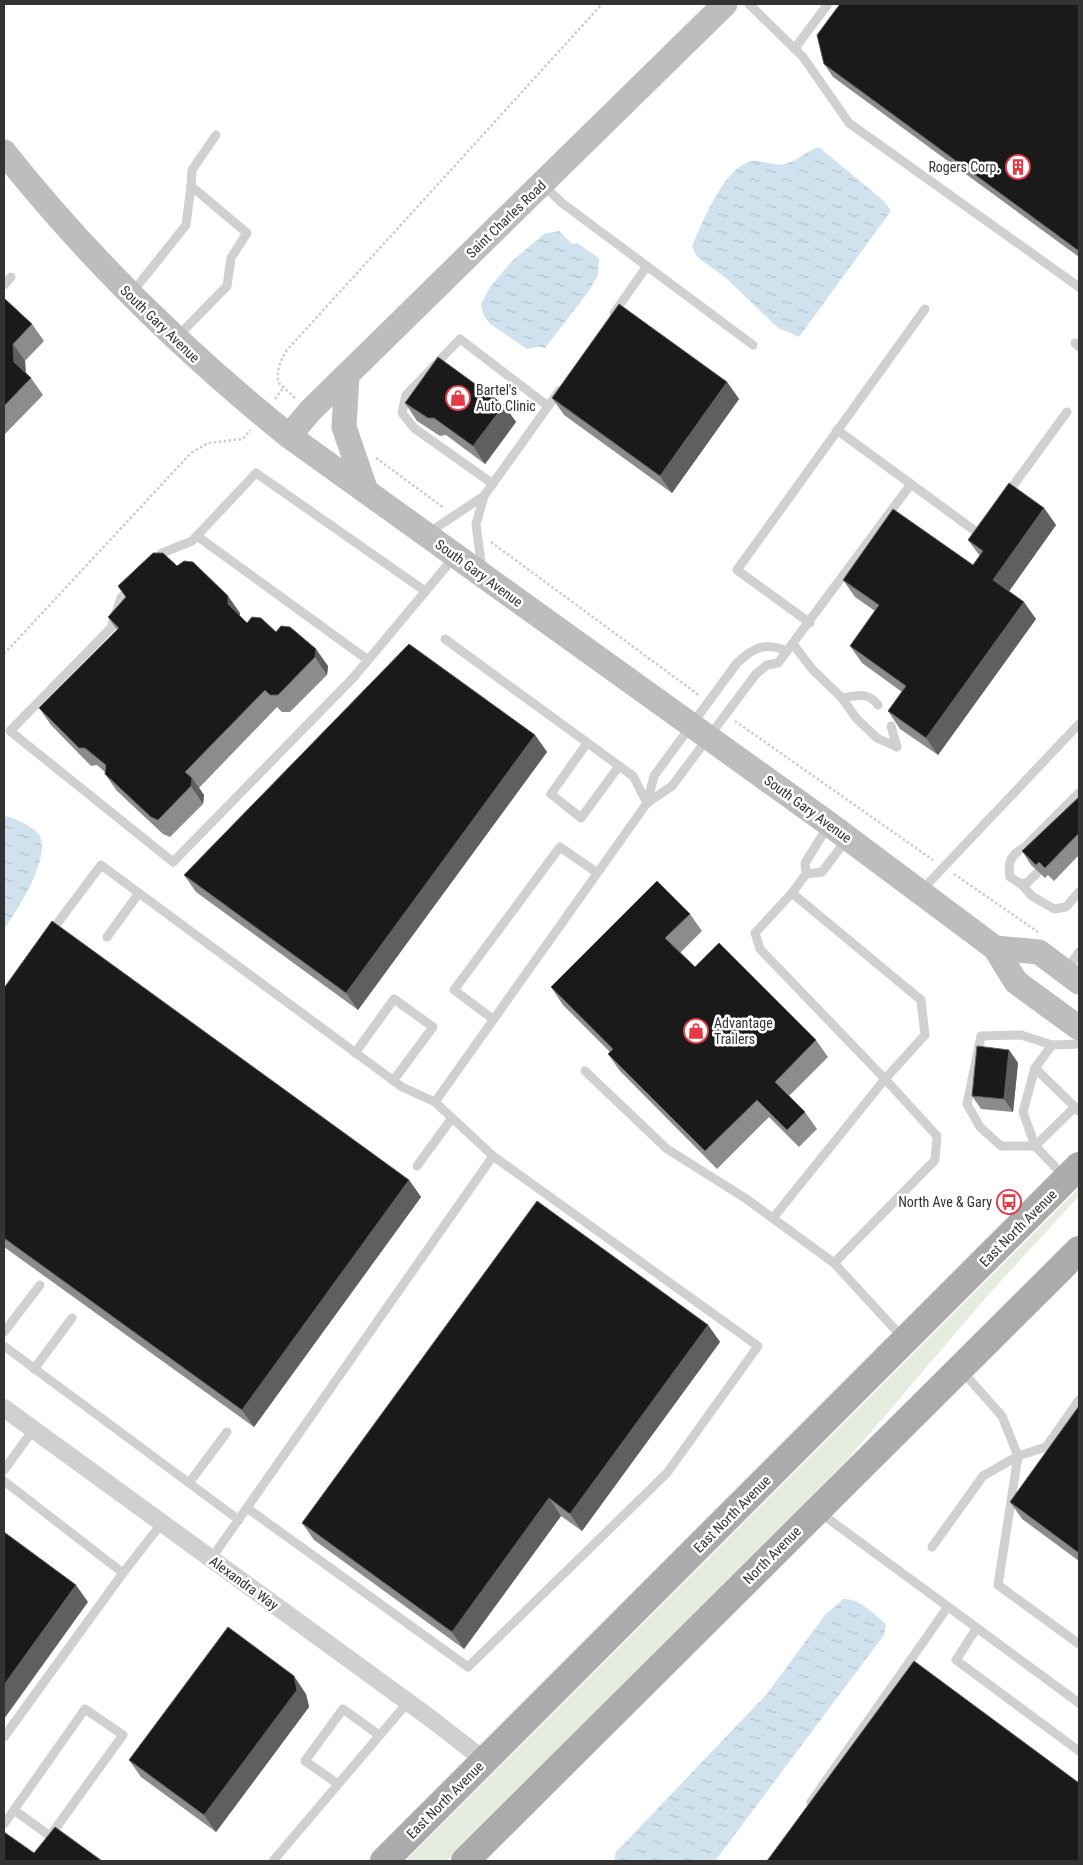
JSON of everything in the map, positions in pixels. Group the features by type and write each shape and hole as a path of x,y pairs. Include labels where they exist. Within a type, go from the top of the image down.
{"main road":[{"name":"Saint Charles Road","path":"289,436 347,375 725,4"},
{"name":"South Gary Avenue","path":"4,152 35,192 130,296 175,339 289,436 921,892 995,948 1016,982 1079,1028"},
{"path":"347,375 344,427 366,491"},
{"path":"995,948 1040,952 1075,968"},
{"name":"East North Avenue","path":"384,1861 1073,1172"},
{"name":"North Avenue","path":"469,1860 1079,1250"}],"street":[{"name":"Alexandra Way","path":"4,1408 408,1702 484,1760"}],"lane":[{"path":"749,4 803,57 849,123 1079,287"},
{"path":"795,48 828,4"},
{"path":"130,296 186,225 192,170 216,135"},
{"path":"542,184 562,203 754,345"},
{"path":"175,339 228,286 231,258 247,233 191,186"},
{"path":"609,320 647,266"},
{"path":"4,285 11,277"},
{"path":"810,623 737,570 925,309"},
{"path":"492,484 414,428 402,412 406,395 460,339 548,406"},
{"path":"483,575 476,524 484,496 565,382"},
{"path":"1000,503 1066,412"},
{"path":"837,430 978,533 989,518"},
{"path":"425,591 256,473 192,541 162,553 121,598 111,628 10,732 173,862 346,685 368,660 455,555"},
{"path":"647,803 654,776 756,674 767,665 778,663 810,623 911,484"},
{"path":"426,534 484,496"},
{"path":"196,536 368,660"},
{"path":"445,639 633,776 647,803"},
{"path":"435,1102 596,872 647,803 672,786 737,663 750,650 762,646 790,647 842,698 856,718 877,738 897,747 891,726"},
{"path":"842,698 861,694 872,697 878,705"},
{"path":"921,892 1079,724"},
{"path":"587,743 551,794 581,818 619,766"},
{"path":"1079,793 1025,847 1011,857 1009,863 1010,877 1021,884 1032,896 1054,909 1066,907 1079,892"},
{"path":"806,874 822,872 839,831"},
{"path":"834,1263 935,1160 937,1136 885,1079 760,950 755,933 792,893 806,874 805,863 839,831"},
{"path":"493,1019 454,990 560,847 596,872"},
{"path":"44,943 101,865 393,1081 435,1102 492,1156 758,1346 667,1473 468,1667 247,1508"},
{"path":"1021,884 1028,882 1038,872"},
{"path":"107,937 139,893"},
{"path":"773,1218 885,1079 925,1035 921,1000 792,893"},
{"path":"355,1053 394,999 433,1027 393,1081"},
{"path":"1073,1172 1035,1146 1001,1146 980,1128 967,1104 981,1036 1021,1035 1052,1045 1079,1044"},
{"path":"1035,1146 1023,1112 1035,1068 1052,1045"},
{"path":"1035,1068 1077,1109 1035,1146"},
{"path":"585,1071 667,1149 745,1198 834,1263 906,1341"},
{"path":"417,1166 452,1118"},
{"path":"211,1559 492,1156"},
{"path":"4,1332 40,1285"},
{"path":"34,1369 72,1318"},
{"path":"4,1346 239,1520"},
{"path":"961,1369 1002,1416 1018,1456 998,1585 1079,1644"},
{"path":"932,1547 983,1476 1018,1456 1046,1447 1079,1400"},
{"path":"4,1470 33,1430"},
{"path":"189,1483 227,1432"},
{"path":"4,1481 123,1573"},
{"path":"816,1511 1079,1703"},
{"path":"4,1737 123,1573 162,1523"},
{"path":"803,1812 948,1608"},
{"path":"976,1629 956,1660 1079,1751"},
{"path":"273,1861 408,1702"},
{"path":"4,1824 85,1709 123,1735 50,1836 14,1810"},
{"path":"338,1784 306,1761 343,1709 379,1735"}],"path":[{"path":"297,400 278,382 277,372 281,359 287,350 602,4"},
{"path":"277,397 283,388"},
{"path":"4,654 191,453 208,444 243,439 248,433"},
{"path":"374,456 446,509"},
{"path":"486,539 553,590 696,693"},
{"path":"739,724 922,853"},
{"path":"973,886 1043,934"}],"shaded area":[{"path":"1079,1188 1079,1196 989,1294 847,1460 471,1837 446,1861 405,1861"}],"water":[{"path":"819,147 885,202 891,211 799,337 778,328 726,278 697,257 692,246 714,200 737,168 751,161 784,164 794,161"},
{"path":"559,231 572,244 577,243 599,258 598,275 589,291 545,348 527,349 490,324 484,316 481,304 490,287 511,262 544,234"},
{"path":"4,816 15,819 32,828 38,833 42,842 38,868 32,882 4,929"},
{"path":"843,1599 855,1601 871,1611 886,1624 884,1635 715,1861 614,1861 616,1852 766,1695 825,1615"}],"building":[{"name":"Rogers Corp.","path":"840,4 1079,4 1079,251 824,64 817,35"},
{"path":"5,299 32,324 13,344 14,362 31,378 4,406 4,301"},
{"path":"619,304 727,382 660,476 552,398"},
{"name":"Bartel's Auto Clinic","path":"438,357 504,405 473,446 434,418 428,418 405,403"},
{"path":"1009,483 1044,508 993,580 1024,602 926,738 888,711 906,686 850,646 879,605 843,580 893,509 973,565 983,551 968,540"},
{"path":"153,553 163,553 177,566 184,561 193,562 228,596 228,604 247,623 252,617 261,618 276,632 281,626 290,627 316,649 315,657 278,695 270,695 265,690 185,772 192,778 191,786 158,820 151,817 105,774 106,765 85,748 79,748 39,708 119,628 108,617 126,597 118,586"},
{"path":"409,644 535,735 346,993 184,875"},
{"path":"1079,797 1079,833 1045,868 1039,862 1036,865 1022,851"},
{"name":"Advantage Trailers","path":"657,881 690,914 665,938 695,967 719,943 816,1040 775,1082 805,1112 787,1130 757,1100 705,1151 608,1054 613,1049 551,987"},
{"path":"52,921 409,1180 242,1410 4,1238 4,988"},
{"path":"977,1046 1009,1050 1004,1099 972,1096"},
{"path":"537,1201 708,1325 570,1514 549,1498 452,1632 302,1523"},
{"path":"1079,1406 1079,1553 1010,1502"},
{"path":"4,1532 76,1585 4,1685"},
{"path":"228,1627 294,1676 297,1690 204,1815 129,1760"},
{"path":"914,1661 1079,1783 1079,1861 767,1861"},
{"path":"55,1827 102,1861 4,1861 4,1832 34,1853"}],"place":[{"name":"Rogers Corp.","path":"1018,167"},
{"name":"Bartel's Auto Clinic","path":"458,398"},
{"name":"Advantage Trailers","path":"696,1031"},
{"name":"North Ave & Gary","path":"1009,1202"}]}
